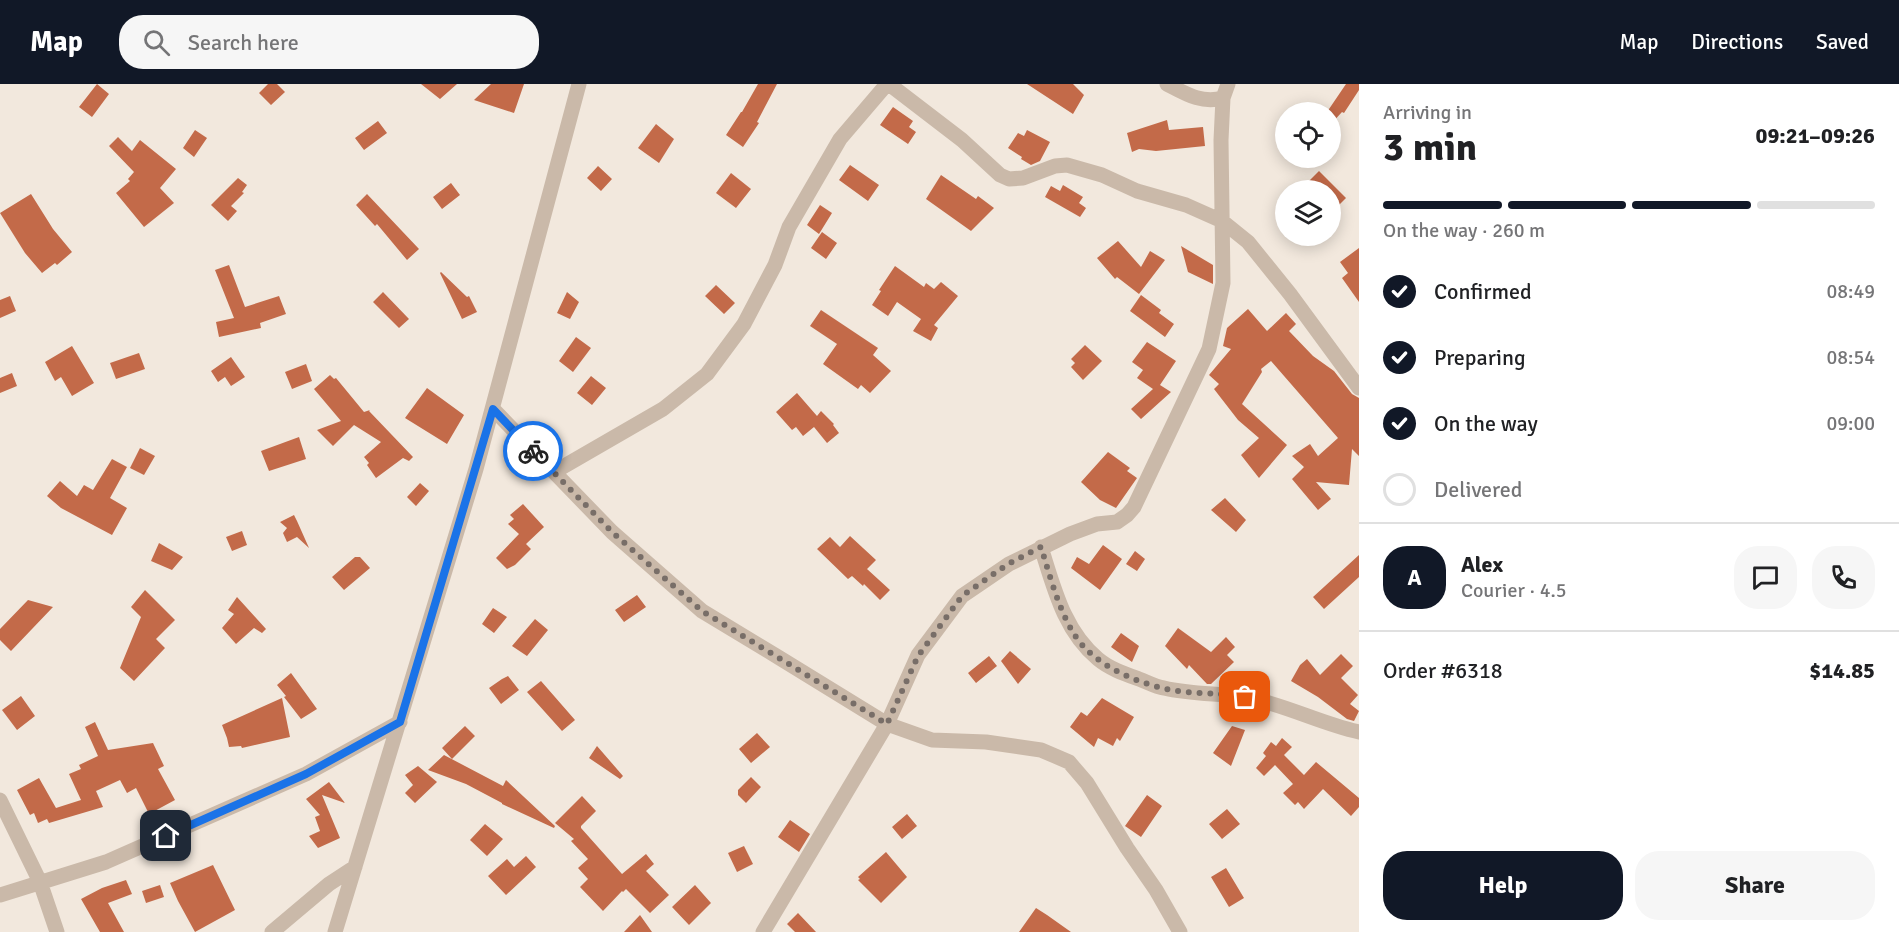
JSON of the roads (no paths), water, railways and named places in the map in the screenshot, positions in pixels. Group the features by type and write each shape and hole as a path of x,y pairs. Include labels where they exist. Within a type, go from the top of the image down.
{"street":[{"path":"335,932 473,480 579,84"},
{"path":"554,472 663,409 707,374 744,324 776,264 789,227 840,139 888,84 963,140 1000,175 1009,179 1023,178 1055,166 1067,165 1102,176 1137,191 1186,205 1222,221 1248,242 1359,388"},
{"path":"1167,84 1202,100 1212,101 1226,91"},
{"path":"763,932 887,724 918,656 962,596 1008,564 1070,534 1097,524 1117,522 1134,507 1209,349 1222,283 1220,162 1226,91"},
{"path":"493,409 612,532 702,611 887,724 932,740 986,742 1041,750 1069,762 1087,783 1156,890 1180,932"},
{"path":"1041,547 1059,602 1074,635 1098,660 1116,671 1163,688 1199,694 1230,694 1259,700 1299,712 1336,727 1359,732"},
{"path":"0,895 106,862 306,774 400,722"},
{"path":"0,800 40,882 57,932"},
{"path":"272,932 329,884 355,867"}]}
